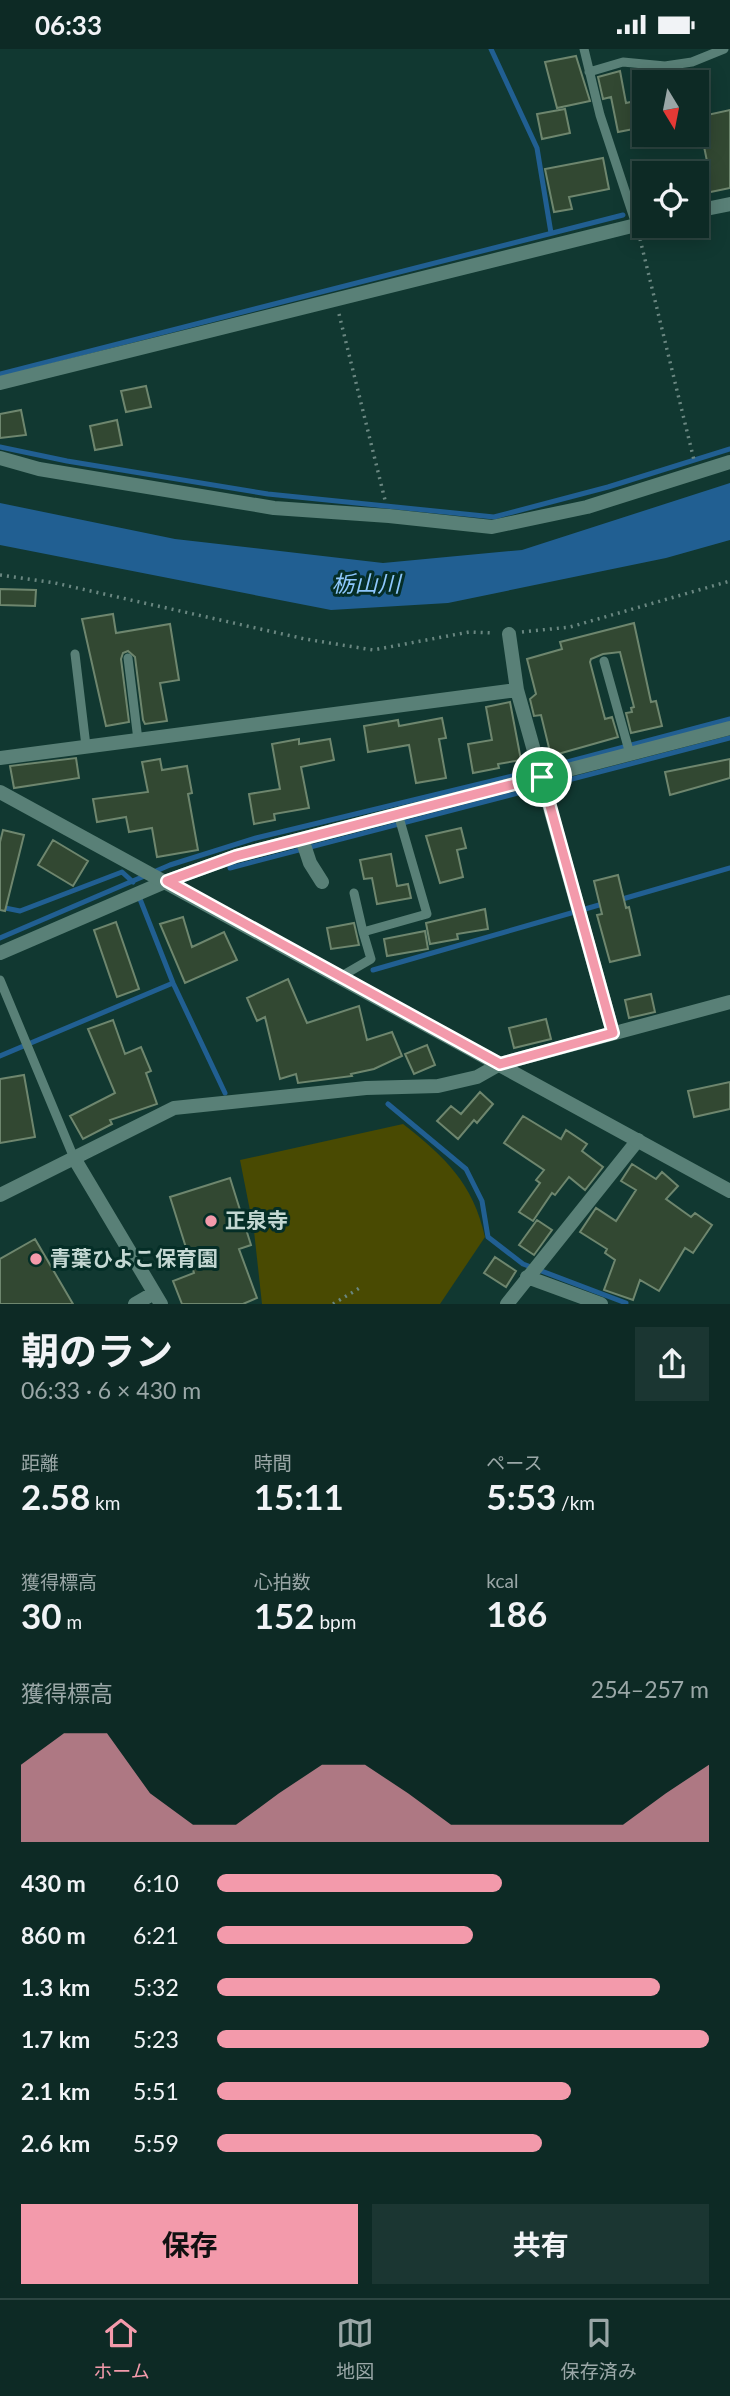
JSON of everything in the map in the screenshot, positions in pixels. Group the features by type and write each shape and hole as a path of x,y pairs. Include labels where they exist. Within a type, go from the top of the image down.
{"street":[{"path":"709,208 730,204"},
{"path":"0,383 632,225"},
{"path":"0,458 39,469 274,508 492,527 587,507 730,462"},
{"path":"509,634 517,690 613,1033"},
{"path":"0,758 517,690"},
{"path":"0,953 167,881 236,856 541,773 631,754 730,728"},
{"path":"0,792 730,1191"},
{"path":"302,839 310,863 322,882"},
{"path":"0,1195 174,1108 366,1089 438,1086 477,1077 500,1064 730,1002"},
{"path":"507,1304 638,1140"},
{"path":"74,1158 157,1299 135,1304"},
{"path":"527,1277 601,1304"}],"lane":[{"path":"584,49 600,115 632,201"},
{"path":"589,72 624,62 665,66 692,62 724,49"},
{"path":"75,654 86,746"},
{"path":"128,658 138,740"},
{"path":"604,661 631,754"},
{"path":"0,792 0,802"},
{"path":"363,932 427,914 398,814"},
{"path":"340,977 371,959 354,893"},
{"path":"0,980 74,1158"}],"path":[{"path":"643,238 697,472"},
{"path":"335,300 389,516"},
{"path":"0,575 55,583 305,639 373,650 469,632 509,634 570,627 730,580"},
{"path":"332,1304 363,1286"}],"shaded area":[{"path":"403,1124 444,1160 465,1186 480,1218 485,1237 440,1304 262,1304 254,1231 240,1160"}],"water":[{"name":"栃山川","path":"730,483 730,540 666,558 448,603 331,610 0,545 0,503 175,539 383,563 522,550"}],"building":[{"path":"576,56 590,101 557,108 545,62"},
{"path":"620,71 626,103 632,102 632,129 618,132 611,97 603,99 598,77"},
{"path":"565,109 570,133 542,139 537,114"},
{"path":"730,110 730,188 709,192 709,161 704,147 709,147 709,115"},
{"path":"603,158 609,189 569,197 572,209 554,212 545,169"},
{"path":"146,386 151,407 126,412 121,391"},
{"path":"21,410 26,435 0,438 0,414"},
{"path":"117,420 122,445 95,450 90,426"},
{"path":"0,589 36,590 35,606 0,605"},
{"path":"113,614 116,633 170,624 179,680 160,683 167,721 145,724 135,657 128,651 123,653 121,659 129,722 106,726 82,619"},
{"path":"634,623 651,702 656,701 662,726 631,733 626,713 632,712 631,708 634,707 620,652 603,654 590,662 605,719 612,717 618,737 551,756 541,715 534,716 530,699 536,694 527,659 562,649 560,642"},
{"path":"510,702 521,760 498,764 499,768 473,773 468,744 492,740 486,707"},
{"path":"442,718 446,738 439,739 446,778 416,783 409,745 368,752 364,726 398,720 399,726"},
{"path":"299,739 299,744 330,739 334,760 301,767 309,808 274,814 275,820 254,824 249,794 280,789 272,744"},
{"path":"76,758 79,778 14,788 10,766"},
{"path":"160,759 162,770 187,766 192,793 188,794 198,850 157,857 152,828 129,832 126,817 97,822 93,799 148,792 142,762"},
{"path":"730,759 730,778 670,795 665,772"},
{"path":"461,828 466,848 457,850 463,877 440,883 426,836"},
{"path":"3,830 24,835 5,911 0,910 0,842"},
{"path":"53,840 88,861 73,886 38,865"},
{"path":"391,854 397,886 408,884 411,898 377,904 372,878 364,879 360,860"},
{"path":"618,875 626,908 629,907 640,955 610,962 597,915 602,914 594,881"},
{"path":"485,909 488,929 457,934 458,939 430,944 426,923"},
{"path":"183,917 192,947 224,932 237,960 185,983 160,924"},
{"path":"116,922 139,989 117,997 94,930"},
{"path":"354,923 359,945 331,949 327,928"},
{"path":"425,931 428,949 387,956 384,939"},
{"path":"288,979 307,1023 359,1006 367,1040 392,1032 402,1056 374,1069 351,1074 352,1076 298,1083 296,1074 280,1079 265,1017 257,1021 247,998"},
{"path":"651,994 655,1012 629,1018 625,1000"},
{"path":"546,1019 551,1039 514,1048 509,1028"},
{"path":"113,1020 125,1054 141,1047 151,1071 146,1073 157,1104 110,1120 112,1124 83,1139 70,1116 115,1093 88,1029"},
{"path":"427,1045 435,1065 414,1074 405,1054"},
{"path":"24,1075 35,1137 0,1143 0,1079"},
{"path":"730,1082 730,1109 694,1117 688,1091"},
{"path":"480,1092 493,1104 477,1123 474,1120 458,1139 437,1121 451,1106 461,1114"},
{"path":"523,1116 561,1139 566,1130 587,1144 582,1151 603,1167 585,1190 569,1177 555,1195 552,1193 533,1221 519,1212 540,1183 536,1180 544,1170 504,1143"},
{"path":"632,1164 656,1179 662,1172 678,1186 666,1199 691,1217 695,1213 712,1225 693,1253 685,1248 659,1291 640,1280 633,1300 604,1290 615,1260 605,1253 607,1249 580,1232 596,1208 616,1221 636,1190 621,1181"},
{"path":"230,1178 251,1245 239,1249 257,1298 243,1304 182,1304 173,1281 194,1273 170,1197"},
{"path":"537,1220 552,1230 534,1255 519,1245"},
{"path":"35,1239 73,1304 0,1304 0,1259"},
{"path":"495,1257 516,1271 506,1287 484,1273"}],"waterway":[{"path":"491,49 537,148 551,233"},
{"path":"0,374 623,215"},
{"path":"0,447 67,461 268,494 494,517 608,487 730,449"},
{"path":"0,938 170,865 256,838 529,772 730,719"},
{"path":"230,868 730,738"},
{"path":"619,900 730,868"},
{"path":"0,907 20,911 122,872 133,882"},
{"path":"138,894 173,983 225,1093"},
{"path":"373,970 606,903"},
{"path":"0,1056 173,983"},
{"path":"388,1104 466,1169 482,1201 488,1237 523,1264 626,1303"}],"place":[{"name":"正泉寺","path":"211,1221"},
{"name":"青葉ひよこ保育園","path":"36,1259"}],"route":[{"path":"542,777 613,1033 500,1064 167,881 236,856 542,777"}]}
